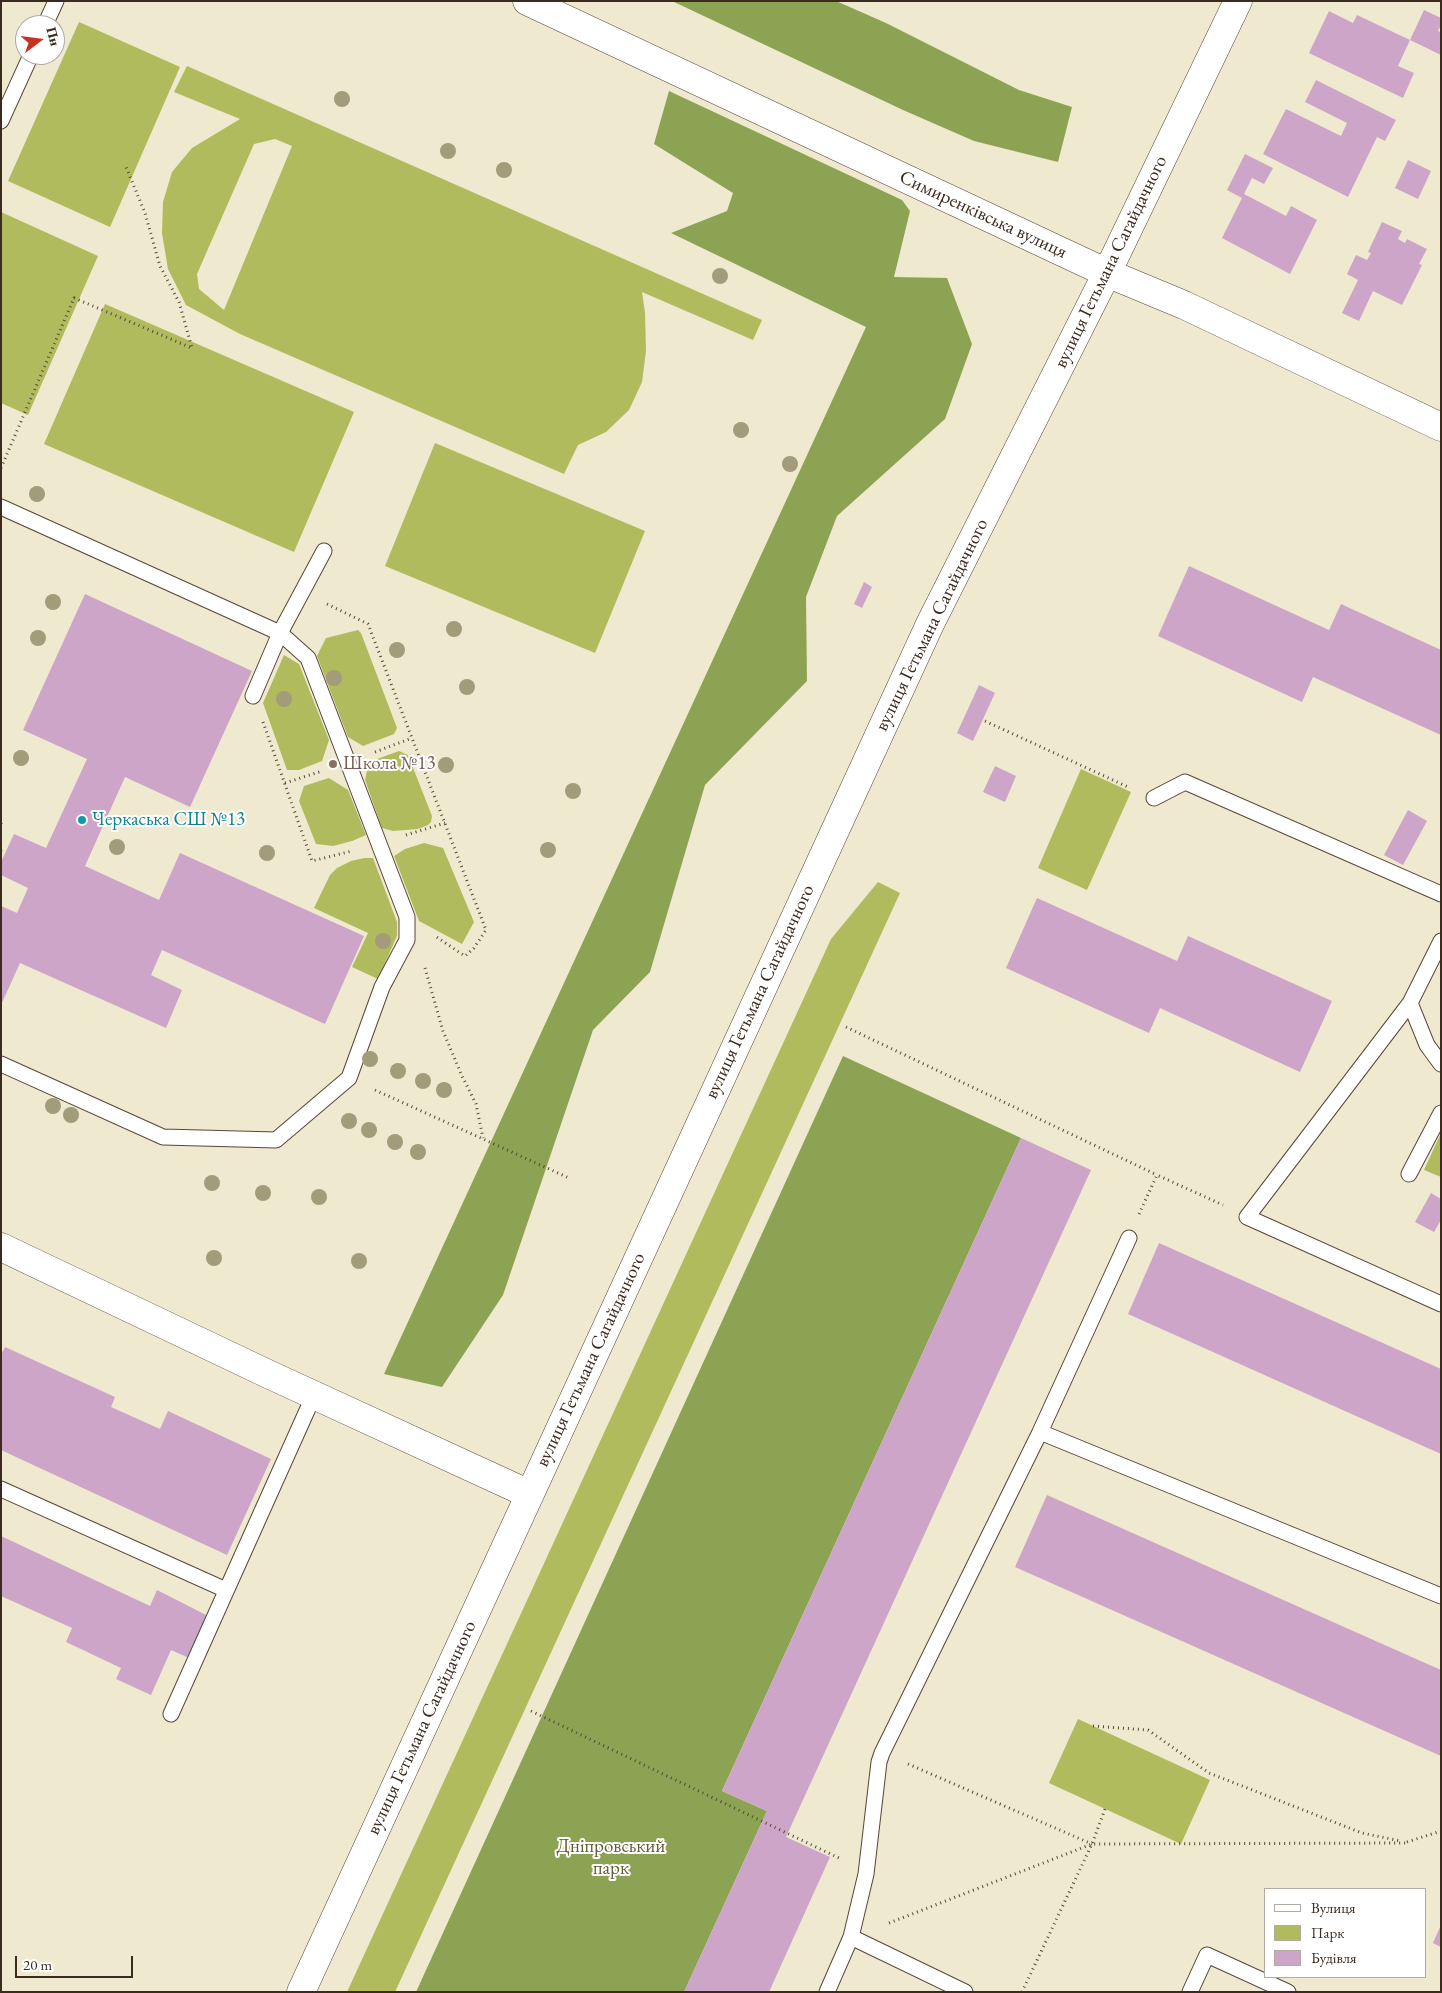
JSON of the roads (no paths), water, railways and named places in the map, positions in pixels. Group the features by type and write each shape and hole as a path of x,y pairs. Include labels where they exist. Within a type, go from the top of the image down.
{"main road":[{"name":"Симиренківська вулиця","path":"527,1 1107,273 1184,305 1441,427"},
{"name":"вулиця Гетьмана Сагайдачного","path":"301,1992 930,624 1107,273 1238,1"},
{"path":"1,1247 314,1395 530,1494"}],"lane":[{"path":"50,15 56,1"},
{"path":"1,121 26,65"},
{"path":"1,507 280,633 308,658 408,917 407,940 382,988 349,1078 276,1140 163,1138 1,1064"},
{"path":"253,696 280,633 324,551"},
{"path":"1154,798 1186,782 1441,894"},
{"path":"1441,941 1410,1003 1247,1216 1441,1304"},
{"path":"1410,1003 1427,1045 1441,1064"},
{"path":"1409,1174 1441,1113"},
{"path":"827,1992 851,1938 866,1874 879,1762 882,1753 1040,1432 1129,1238"},
{"path":"171,1714 314,1395"},
{"path":"1040,1432 1441,1596"},
{"path":"1,1489 226,1590"},
{"path":"851,1938 965,1992"},
{"path":"1190,1992 1207,1955 1288,1992"}],"place":[{"name":"Школа №13","path":"333,764"},
{"name":"Черкаська СШ №13","path":"82,820"}],"park label":[{"name":"Дніпровський парк","path":"611,1858"}]}
